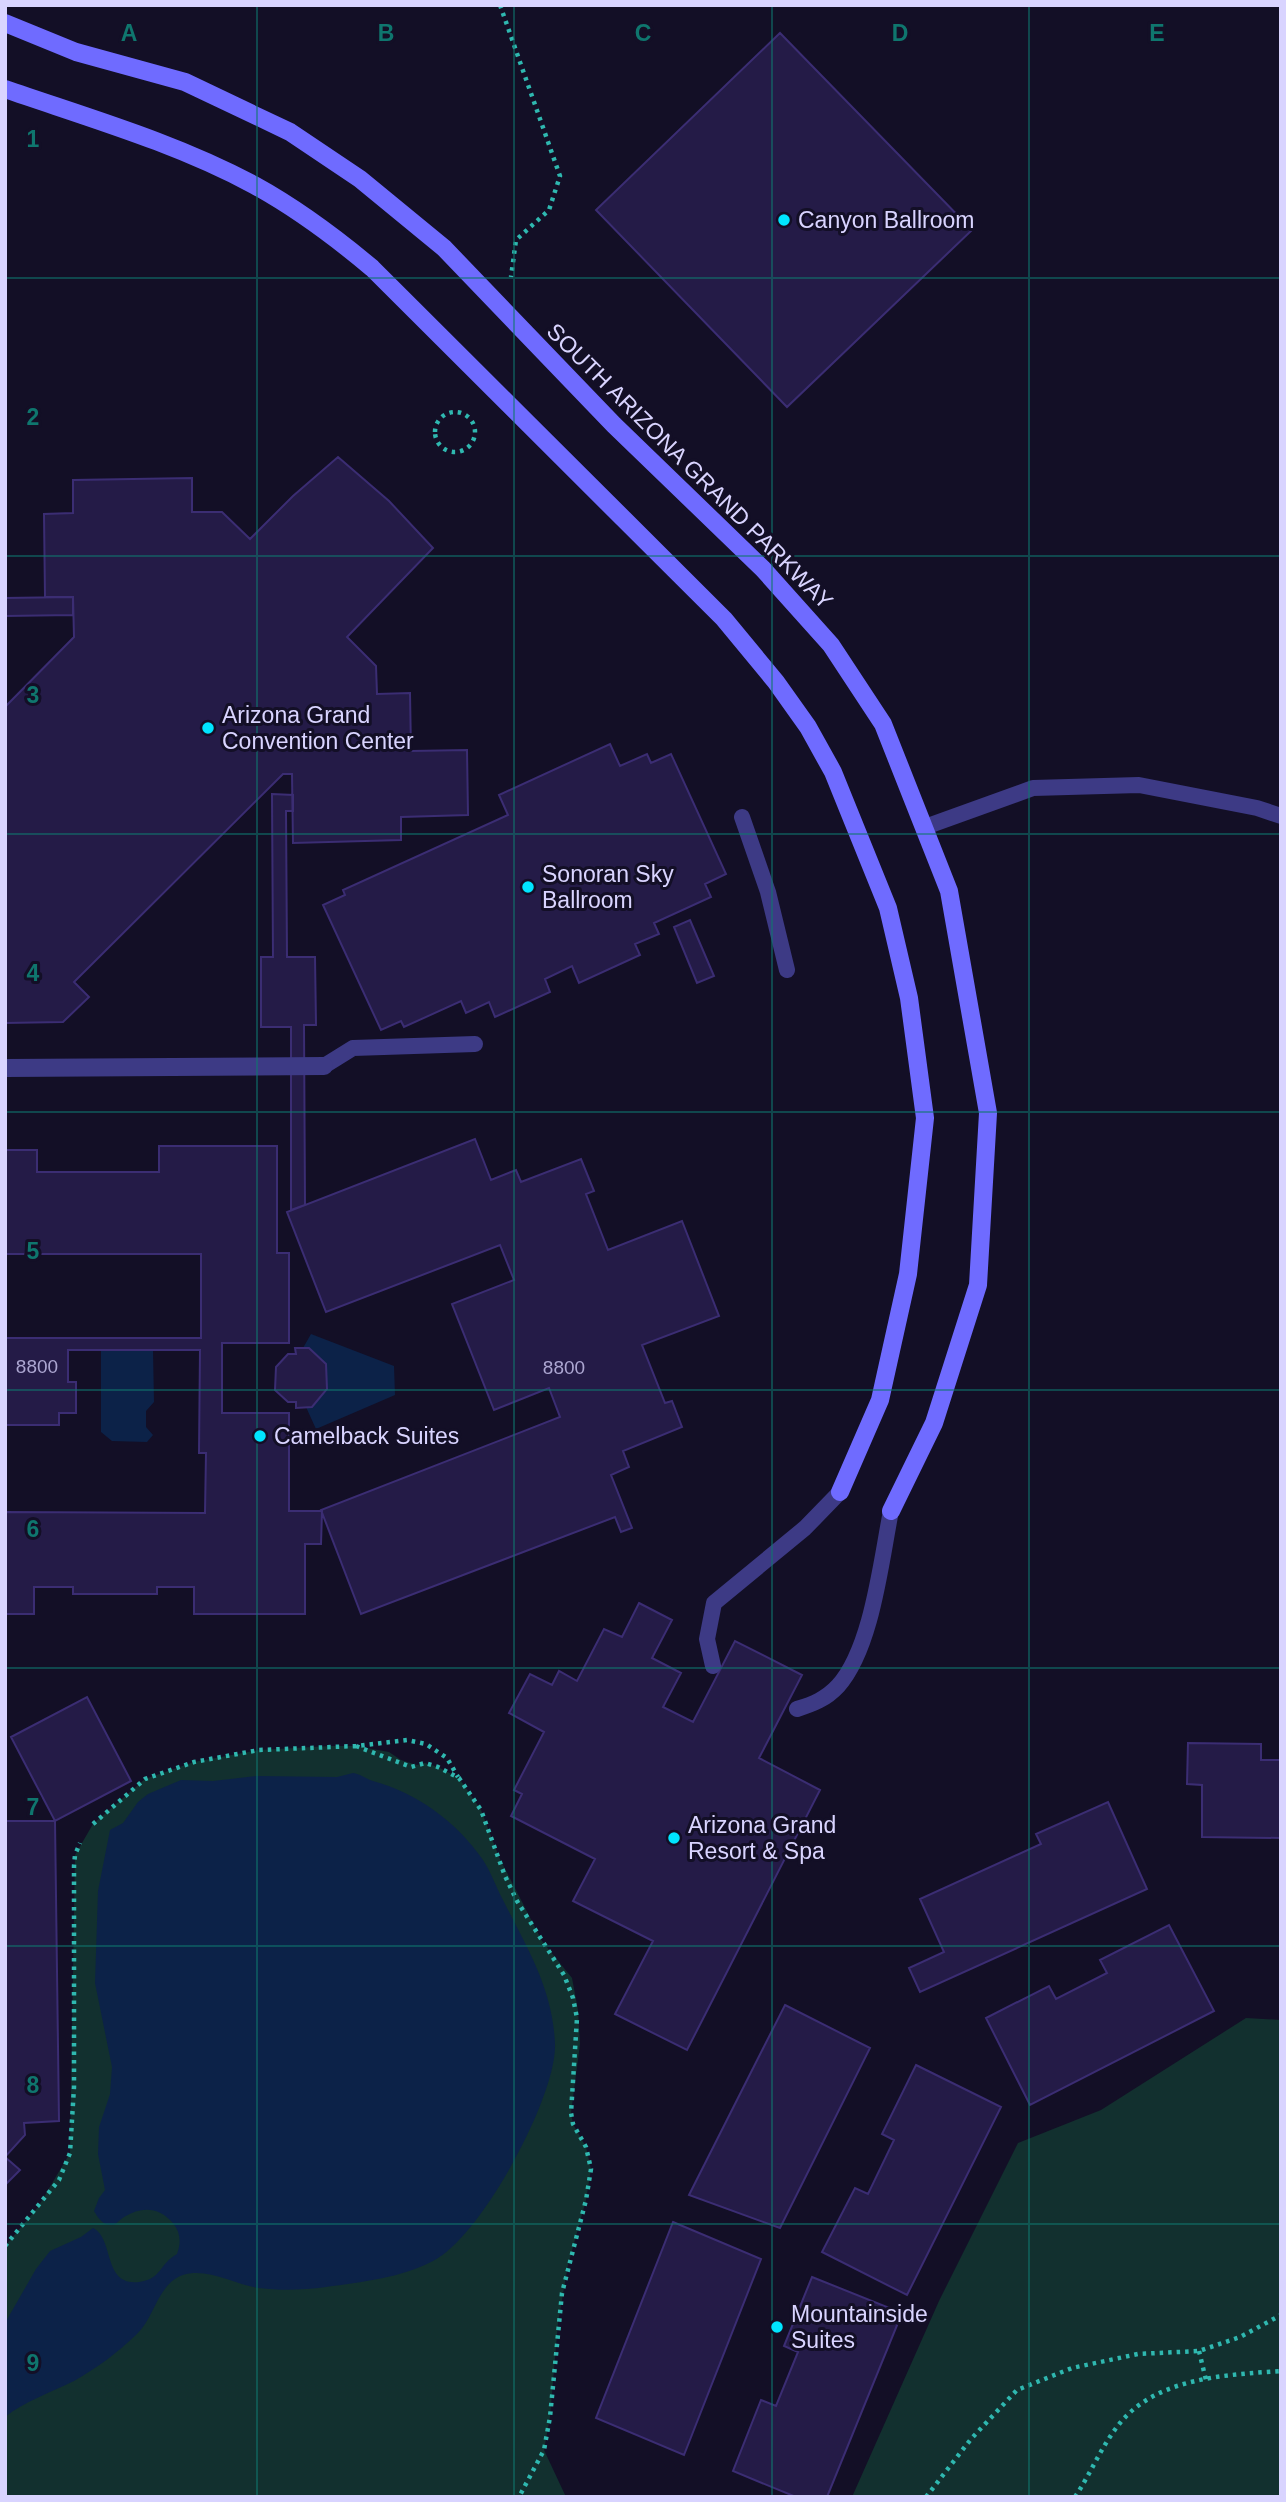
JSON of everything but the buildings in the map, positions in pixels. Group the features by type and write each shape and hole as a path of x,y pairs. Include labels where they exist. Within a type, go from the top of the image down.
{"street":[{"name":"SOUTH ARIZONA GRAND PARKWAY","path":"5,23 76,52 185,82 290,132 360,179 444,248 614,425 763,569 831,645 883,724 949,891 988,1113 978,1285 934,1423 891,1511"},
{"path":"5,89 157,141 215,166 255,185 331,235 372,268 724,619 776,682 808,727 838,783 888,908 909,998 925,1118 908,1274 880,1400 840,1492"},
{"path":"5,1068 324,1066"}],"lane":[{"path":"925,827 1033,788 1139,785 1257,808 1281,816"},
{"path":"742,817 768,892 787,971"},
{"path":"324,1066 354,1048 475,1044"},
{"path":"712,1666 707,1639 714,1603 804,1528 840,1492"},
{"name":"SOUTH ARIZONA GRAND PARKWAY","path":"797,1709 820,1701 839,1685 859,1650 872,1606 891,1511"}],"path":[{"path":"500,5 561,176 549,210 516,240 510,282"},
{"path":"456,411 470,418 476,434 470,446 458,452 445,450 440,446 434,433 443,415 456,411"},
{"path":"93,1825 145,1779 194,1762 259,1750 356,1746 407,1740 426,1744 447,1758 481,1810 517,1901 564,1975 573,1998 577,2018 571,2113 573,2124 586,2147 591,2169 586,2200 562,2293 550,2417 544,2450 519,2497"},
{"path":"356,1746 411,1767 425,1763 438,1767 459,1778"},
{"path":"5,2246 59,2180 70,2154 74,2087 74,1866 80,1843"},
{"path":"926,2497 971,2439 1017,2390 1072,2368 1138,2354 1199,2351 1240,2337 1281,2315"},
{"path":"1199,2351 1206,2379"},
{"path":"1075,2497 1118,2425 1133,2409 1172,2387 1206,2379 1281,2371"}],"green space":[{"path":"356,1746 389,1752 401,1760 438,1767 459,1778 481,1810 499,1857 542,1941 572,1978 578,2010 580,2044 571,2113 573,2124 586,2147 591,2169 586,2200 568,2265 558,2323 550,2417 544,2450 566,2497 5,2497 5,2246 38,2207 70,2153 75,1855 93,1824 145,1779 194,1762 259,1750"},
{"path":"1246,2018 1281,2020 1281,2497 852,2497 939,2301 1018,2143 1101,2110"}],"water":[{"path":"311,1334 394,1366 395,1395 316,1429 306,1407 312,1406 327,1389 326,1365 309,1348 303,1348"},
{"path":"101,1350 153,1350 154,1402 146,1411 146,1427 153,1435 147,1442 112,1441 101,1432"},
{"path":"353,1773 420,1801 461,1833 486,1865 537,1969 553,2024 555,2044 552,2068 530,2130 512,2164 472,2225 452,2247 421,2267 381,2278 326,2287 276,2290 202,2273 183,2275 167,2286 142,2328 114,2354 74,2381 30,2401 5,2417 5,2323 36,2269 50,2251 81,2237 93,2228 100,2234 119,2277 139,2282 152,2278 177,2254 179,2246 180,2238 176,2227 156,2211 137,2211 112,2225 102,2222 94,2211 105,2190 98,2154 99,2127 110,2094 112,2067 95,1983 98,1891 110,1830 123,1823 138,1802 148,1794 181,1780 213,1781 257,1776 337,1777"}],"place":[{"name":"Canyon Ballroom","path":"784,220"},
{"name":"Arizona Grand Convention Center","path":"208,728"},
{"name":"Sonoran Sky Ballroom","path":"528,887"},
{"name":"Camelback Suites","path":"260,1436"},
{"name":"Arizona Grand Resort & Spa","path":"674,1838"},
{"name":"Mountainside Suites","path":"777,2327"}]}
